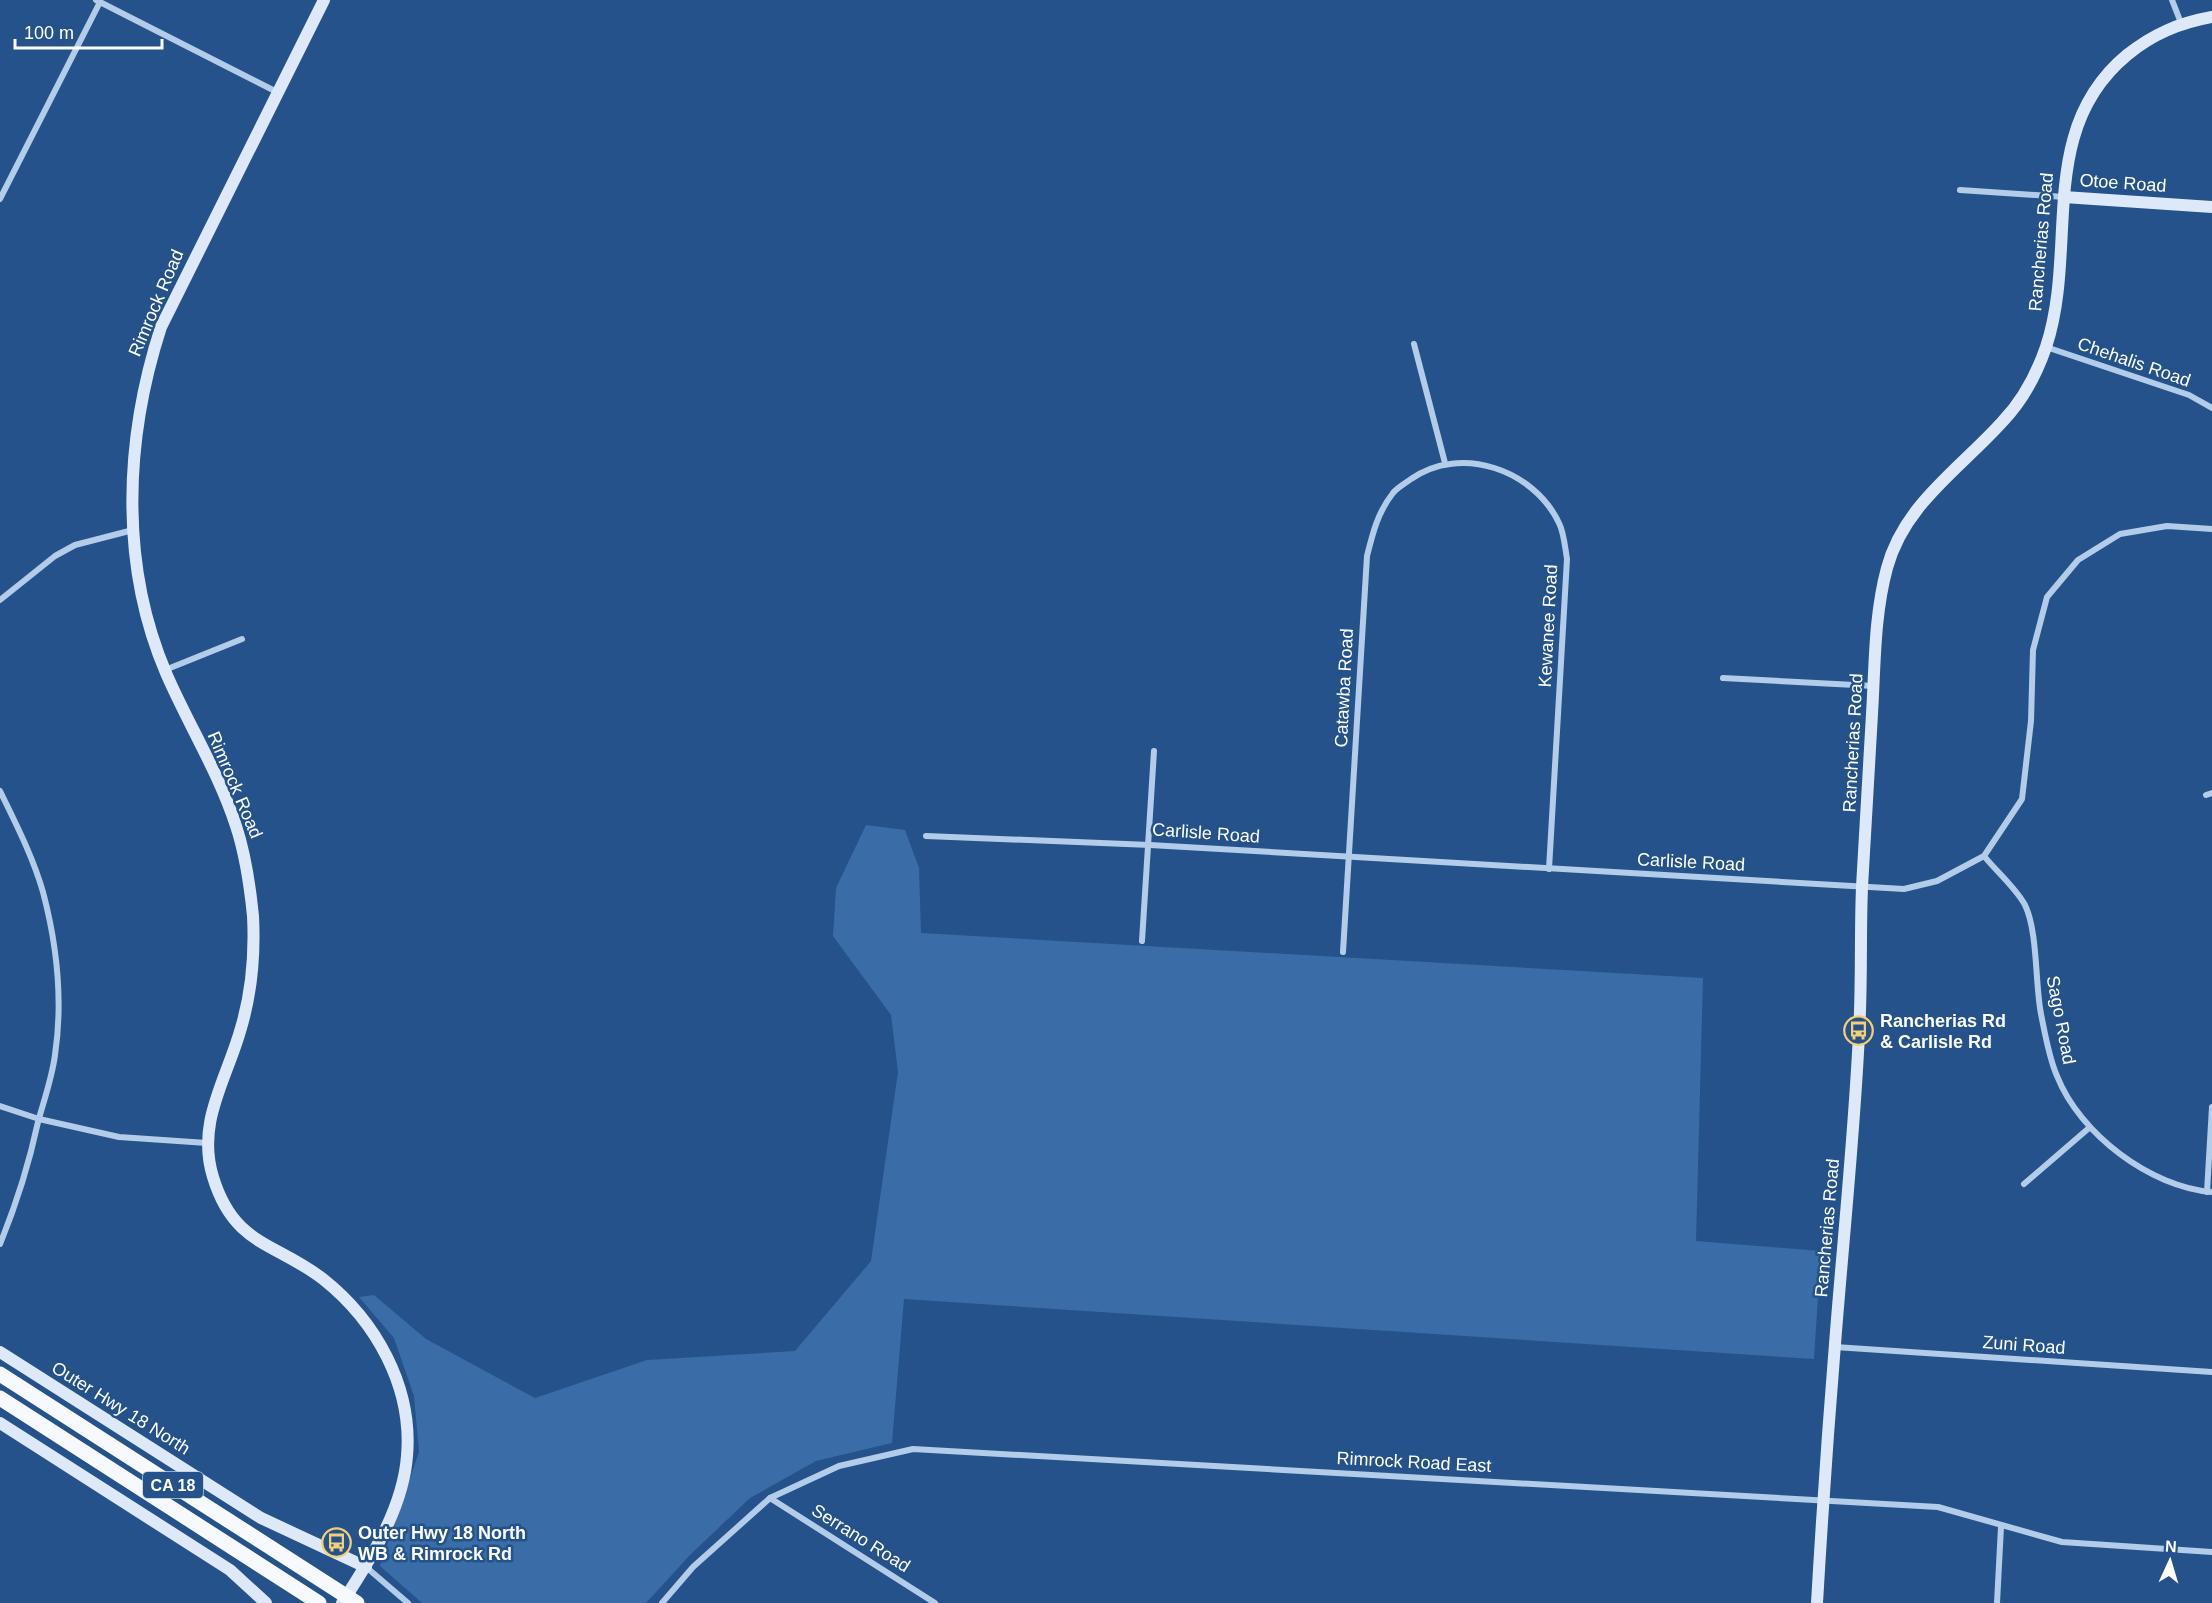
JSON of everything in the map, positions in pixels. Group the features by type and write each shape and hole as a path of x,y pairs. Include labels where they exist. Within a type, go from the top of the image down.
{"main road":[{"name":"CA 18","path":"0,1374 348,1601"},
{"name":"CA 18","path":"0,1398 319,1603"}],"street":[{"name":"Rimrock Road","path":"324,0 162,327 151,358 137,420 132,476 133,530 151,632 165,670 236,825 247,865 253,917 251,990 240,1032 212,1105 207,1143 211,1171 223,1204 241,1227 260,1244 322,1278 359,1312 378,1338 392,1370 401,1395 408,1429 407,1458 400,1488 366,1567 348,1601"},
{"path":"2172,0 2181,23"},
{"path":"0,199 98,1 277,92"},
{"name":"Rancherias Road","path":"1817,1603 1834,1347 1854,1115 1862,888 1881,593 1897,541 1908,520 1937,486 2006,419 2023,395 2046,347 2057,294 2070,144 2083,113 2103,79 2116,64 2145,40 2181,23 2212,17"},
{"name":"Otoe Road","path":"1960,190 2212,207"},
{"path":"1414,344 1445,463"},
{"name":"Chehalis Road","path":"2046,347 2189,395 2212,408"},
{"name":"Catawba Road","path":"1343,952 1367,556 1375,522 1394,491 1418,475 1445,463"},
{"name":"Kewanee Road","path":"1445,463 1498,467 1536,490 1560,523 1568,559 1549,869"},
{"name":"Carlisle Road","path":"926,836 1150,845 1904,890 1937,881 1984,855 2022,799 2031,721 2033,650 2047,597 2078,560 2120,534 2167,526 2212,529"},
{"path":"0,600 55,556 75,545 133,530"},
{"path":"165,670 242,639"},
{"path":"1723,678 1874,686"},
{"path":"1142,941 1150,845 1154,751"},
{"path":"0,791 30,853 43,891 55,944 58,992 55,1055 12,1215 0,1244"},
{"name":"Sago Road","path":"1984,855 2025,905 2033,944 2041,1013 2057,1077 2089,1128 2134,1164 2173,1183 2209,1192"},
{"path":"0,1106 39,1119 119,1137 207,1143"},
{"path":"2209,1192 2212,1107"},
{"path":"2024,1184 2089,1128"},
{"name":"Zuni Road","path":"1834,1347 2212,1372"},
{"name":"Outer Hwy 18 North","path":"0,1352 261,1518 366,1567 408,1603"},
{"path":"0,1423 230,1570 266,1603"},
{"name":"Rimrock Road East","path":"662,1603 693,1567 770,1498 839,1466 913,1449 1938,1507 2001,1527 2062,1542 2212,1552"},
{"name":"Serrano Road","path":"770,1498 936,1603"},
{"path":"1997,1603 2001,1527"}],"shaded area":[{"path":"866,825 905,830 919,868 921,933 1703,978 1696,1241 1821,1251 1814,1359 904,1299 892,1443 816,1461 750,1498 690,1555 646,1603 422,1603 380,1566 419,1452 414,1396 394,1338 359,1297 374,1295 426,1339 535,1398 647,1360 795,1351 871,1261 898,1072 891,1015 833,936 836,888"}],"place":[{"name":"Rancherias Rd & Carlisle Rd","path":"1859,1031"},
{"name":"Outer Hwy 18 North WB & Rimrock Rd","path":"337,1543"}]}
